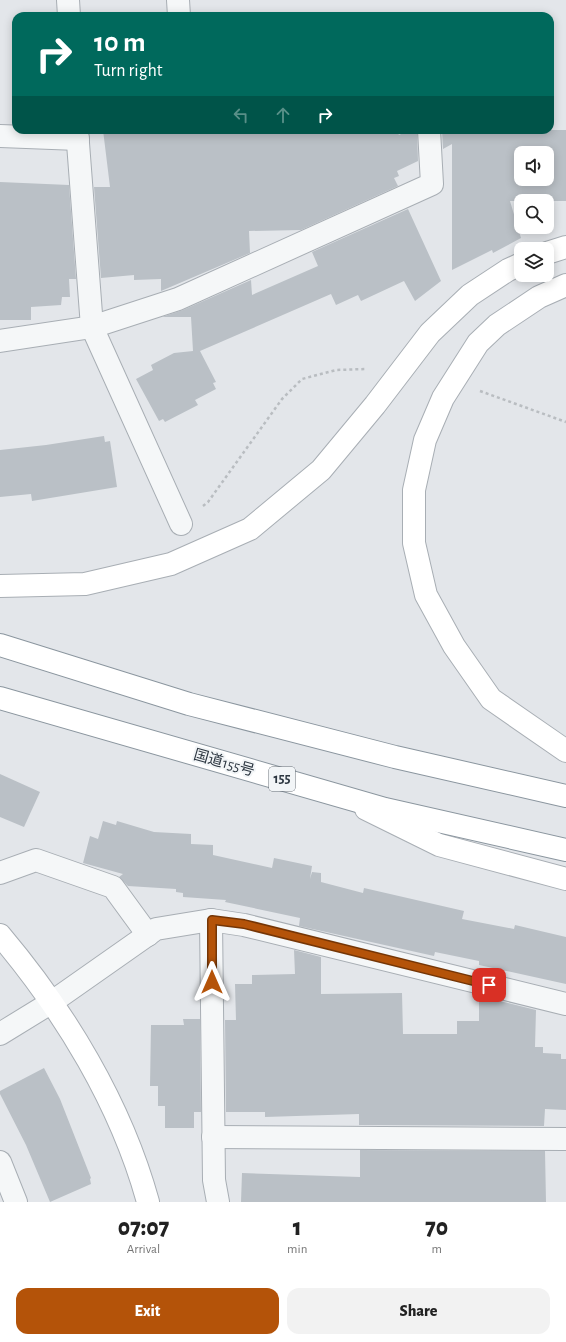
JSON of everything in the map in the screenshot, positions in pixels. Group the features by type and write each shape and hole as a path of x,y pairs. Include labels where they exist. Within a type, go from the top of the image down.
{"main road":[{"path":"554,251 566,247"},
{"path":"0,586 85,584 171,564 250,529 322,470 375,405 430,333 470,295 514,267"},
{"path":"566,285 540,297 497,325 478,343 442,398 425,440 414,490 414,543 426,595 454,646 491,699 566,751"},
{"path":"0,645 189,704 395,757 566,796"},
{"name":"国道155号","path":"0,698 385,809 566,850"},
{"path":"342,796 439,845 566,879"},
{"path":"0,935 52,1002 95,1074 122,1130 148,1202"}],"street":[{"path":"68,0 69,12"},
{"path":"178,0 179,12"},
{"path":"0,136 77,134 92,328 181,524"},
{"path":"0,341 92,328 178,299 432,184 429,134"},
{"path":"0,873 36,860 113,887 148,935"},
{"path":"212,920 213,1136 214,1180 218,1202"},
{"path":"0,1034 52,1002 156,929 212,920 244,924 566,1004"},
{"path":"213,1136 566,1139"},
{"path":"0,1162 16,1202"}],"path":[{"path":"181,524 208,502 282,399 302,379 336,370 373,369"},
{"path":"474,390 566,422"}],"building":[{"path":"554,130 566,130 566,201 554,201 554,194 514,194 514,201 510,201 514,214 514,234 520,234 521,238 493,253 492,250 452,270 452,144 443,149 442,134 554,134"},
{"path":"103,134 417,134 418,161 397,171 399,176 394,178 398,186 301,230 249,231 250,253 161,291 161,279 134,280 134,275 101,278 94,187 110,187"},
{"path":"0,182 69,185 76,279 69,279 70,297 62,297 61,305 31,307 31,320 0,320"},
{"path":"408,209 441,281 415,301 404,281 361,301 358,295 336,305 331,294 200,351 216,382 213,383 216,389 195,400 198,405 165,422 163,419 159,421 136,379 153,370 151,365 174,353 193,351 191,317 162,317 183,310 251,280 252,295 318,266 312,252"},
{"path":"104,436 105,442 110,441 117,487 32,501 31,494 0,497 0,450"},
{"path":"0,774 40,792 24,827 0,817"},
{"path":"103,821 116,825 117,821 154,832 191,834 191,844 213,845 213,855 272,868 274,858 312,866 310,879 312,872 321,873 321,882 363,893 364,888 464,911 462,919 514,929 515,925 566,937 566,984 479,965 479,961 435,952 434,956 299,926 300,918 225,902 226,900 183,897 183,893 176,892 176,889 128,886 119,877 123,874 83,863 90,836 98,839"},
{"path":"294,950 321,957 321,994 402,993 403,1034 457,1034 457,1021 479,1021 479,996 536,1010 535,1047 543,1047 543,1053 561,1054 561,1059 566,1059 566,1110 545,1109 544,1126 359,1125 359,1114 265,1117 265,1112 226,1112 225,1020 236,1020 235,984 252,984 252,975 295,974"},
{"path":"183,1019 200,1019 201,1112 194,1112 194,1128 165,1128 165,1106 158,1106 158,1086 150,1086 151,1025 184,1025"},
{"path":"44,1068 60,1099 91,1178 91,1184 50,1202 26,1145 0,1094 0,1091"},
{"path":"360,1150 545,1151 546,1202 241,1202 242,1173 360,1177"}],"route":[{"path":"212,982 212,920 244,924 489,985"}]}
